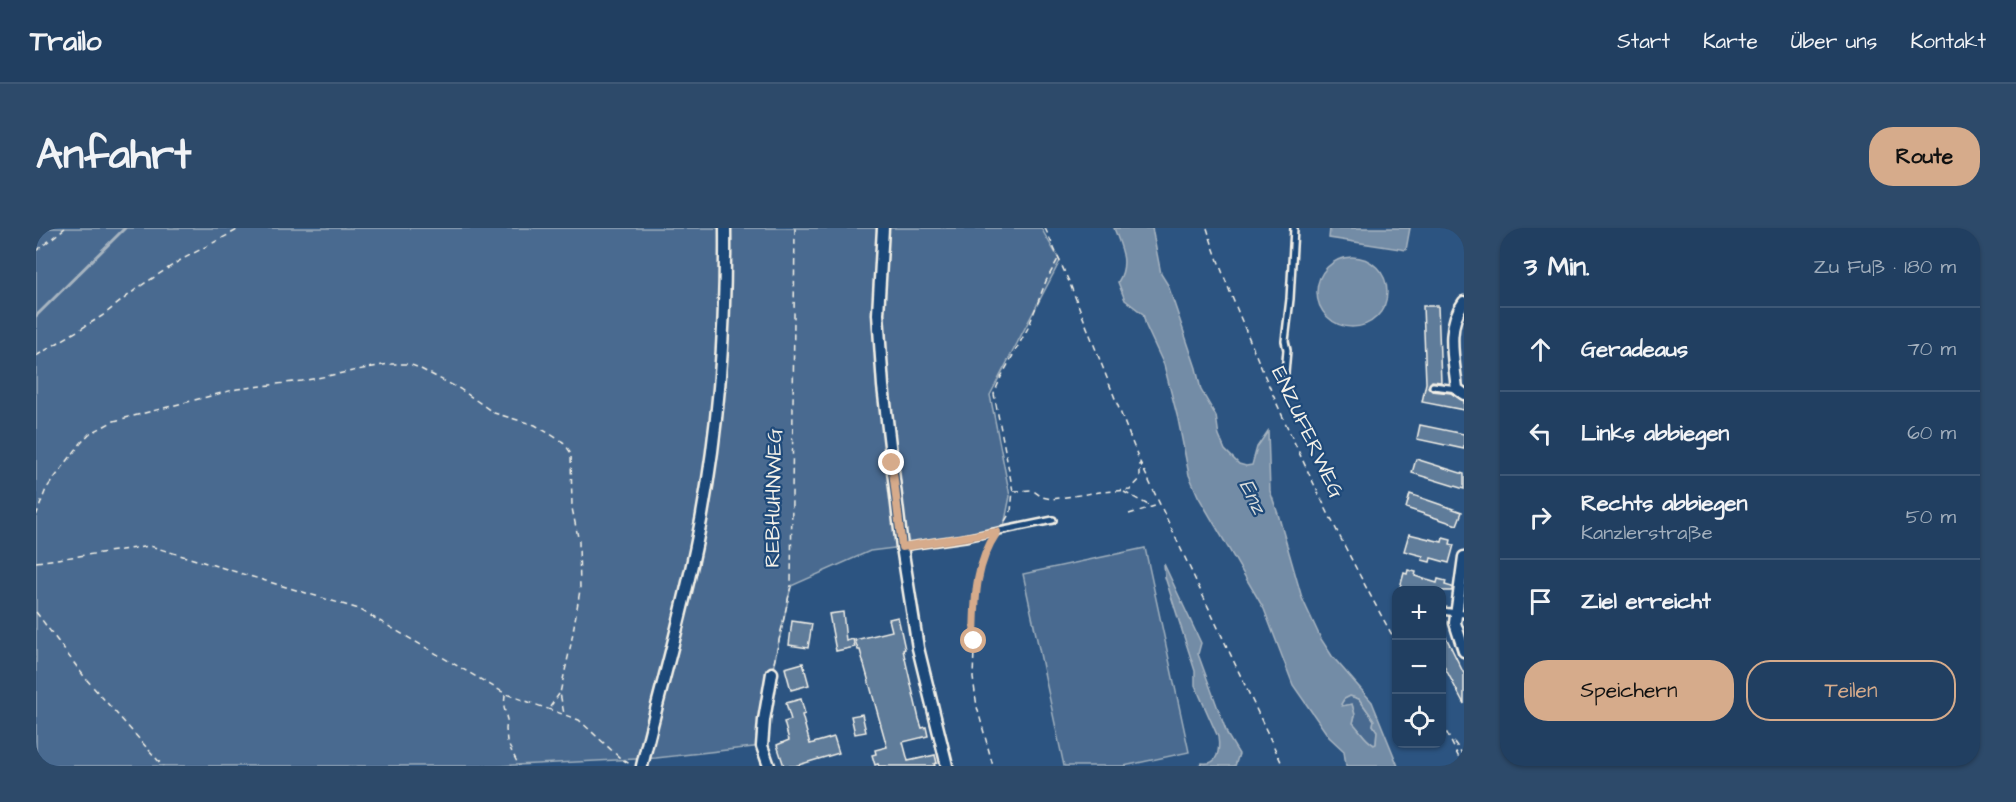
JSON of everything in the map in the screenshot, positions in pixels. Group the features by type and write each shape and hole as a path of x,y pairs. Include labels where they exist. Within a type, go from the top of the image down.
{"street":[{"path":"642,766 690,579 699,534 718,396 724,300 724,228"},
{"path":"883,228 878,314 883,386 902,547 918,648 947,766"},
{"path":"1460,391 1452,328 1458,310 1464,302"},
{"path":"1464,557 1454,588 1460,614 1456,631 1464,651"},
{"path":"769,766 762,746 772,673"}],"lane":[{"path":"1285,373 1287,350 1285,341 1294,228"},
{"path":"1433,386 1460,391"},
{"path":"902,547 997,532 1053,520"}],"path":[{"path":"36,251 65,228"},
{"path":"36,356 102,316 139,287 179,261 241,228"},
{"name":"REBHUHNWEG","path":"772,673 791,586 795,228"},
{"path":"1045,228 1159,505 1283,766"},
{"name":"ENZUFERWEG","path":"1207,228 1234,303 1284,421 1362,581 1395,640"},
{"path":"993,766 982,731 974,692 974,632 980,564 1011,511 1013,491 994,394 1028,328 1046,281 1059,258"},
{"path":"36,516 38,504 45,489 81,442 88,434 114,421 237,389 302,381 388,364 409,364 460,389 494,413 535,425 563,442 571,453 572,508 579,542 580,590 560,693 549,709"},
{"path":"1013,491 1032,490 1042,497 1052,499 1100,492 1123,492 1130,490 1140,479 1140,462"},
{"path":"1123,492 1152,507"},
{"path":"1129,514 1159,505"},
{"path":"36,562 150,546 359,609 506,694 579,720 620,758 634,766"},
{"path":"36,612 86,679 162,766"},
{"path":"560,693 564,714"},
{"path":"506,694 504,707 507,720 507,742 519,766"},
{"path":"1446,730 1463,766"},
{"path":"1451,739 1464,756"}],"shaded area":[{"path":"36,228 1041,228 1060,261 990,395 1010,496 1004,526 902,547 870,551 791,586 772,673 762,746 656,758 497,766 36,766"},
{"path":"1145,548 1189,752 1124,766 1064,766 1023,574"},
{"path":"1350,696 1359,699 1374,720 1373,725 1377,731 1376,744 1368,740 1353,723 1355,715 1352,704 1342,706 1344,699"}],"water":[{"name":"Enz","path":"1114,228 1152,228 1161,274 1168,285 1196,368 1201,390 1216,416 1219,436 1225,450 1239,464 1252,465 1257,447 1268,431 1270,491 1302,598 1321,639 1332,656 1372,702 1398,766 1346,766 1344,751 1329,737 1293,685 1264,609 1198,496 1189,475 1164,365 1143,314 1125,300 1118,282 1122,275 1124,262 1122,248","holes":["1350,696 1359,699 1374,720 1373,725 1377,731 1374,745 1353,723 1355,715 1352,704 1342,706 1341,704"]},
{"path":"1330,228 1410,228 1406,250 1329,238"},
{"path":"1352,257 1365,260 1377,267 1384,279 1387,292 1384,305 1377,317 1365,324 1352,327 1339,324 1327,317 1320,305 1317,292 1320,279 1327,267 1339,260"},
{"path":"1164,564 1201,643 1198,654 1228,736 1239,754 1235,766 1198,766 1215,760 1219,747 1218,737 1195,685 1195,671 1165,577"}],"building":[{"path":"1423,306 1438,306 1441,382 1432,381 1428,387 1432,391 1451,393 1464,401 1464,410 1422,402 1426,383"},
{"path":"1420,425 1464,434 1464,449 1417,439"},
{"path":"1416,459 1464,474 1464,489 1412,473"},
{"path":"1410,494 1462,512 1457,525 1406,508"},
{"path":"1409,534 1442,542 1443,538 1451,540 1450,544 1454,545 1449,563 1431,558 1430,562 1422,560 1423,556 1404,551"},
{"path":"1408,570 1416,572 1415,576 1437,583 1438,579 1446,581 1445,585 1452,587 1452,591 1446,591 1446,586 1400,586 1404,573 1407,574"},
{"path":"843,612 846,641 853,639 855,647 836,651 829,614"},
{"path":"898,617 919,719 922,728 926,727 928,736 903,742 908,761 935,755 937,763 934,764 935,766 879,766 875,765 872,755 876,754 875,750 887,747 860,650 855,640 892,631 889,619"},
{"path":"792,621 812,624 808,648 789,645"},
{"path":"1446,637 1464,674 1464,704 1446,670"},
{"path":"803,663 809,685 791,690 785,668"},
{"path":"801,699 805,714 802,715 810,744 834,737 839,753 795,766 784,766 777,745 789,740 784,722 791,720 786,703"},
{"path":"862,714 866,732 855,734 851,716"}],"waterway":[{"path":"36,316 125,228"}],"route":[{"path":"892,463 902,547 997,532 980,564 974,612 974,641"}]}
